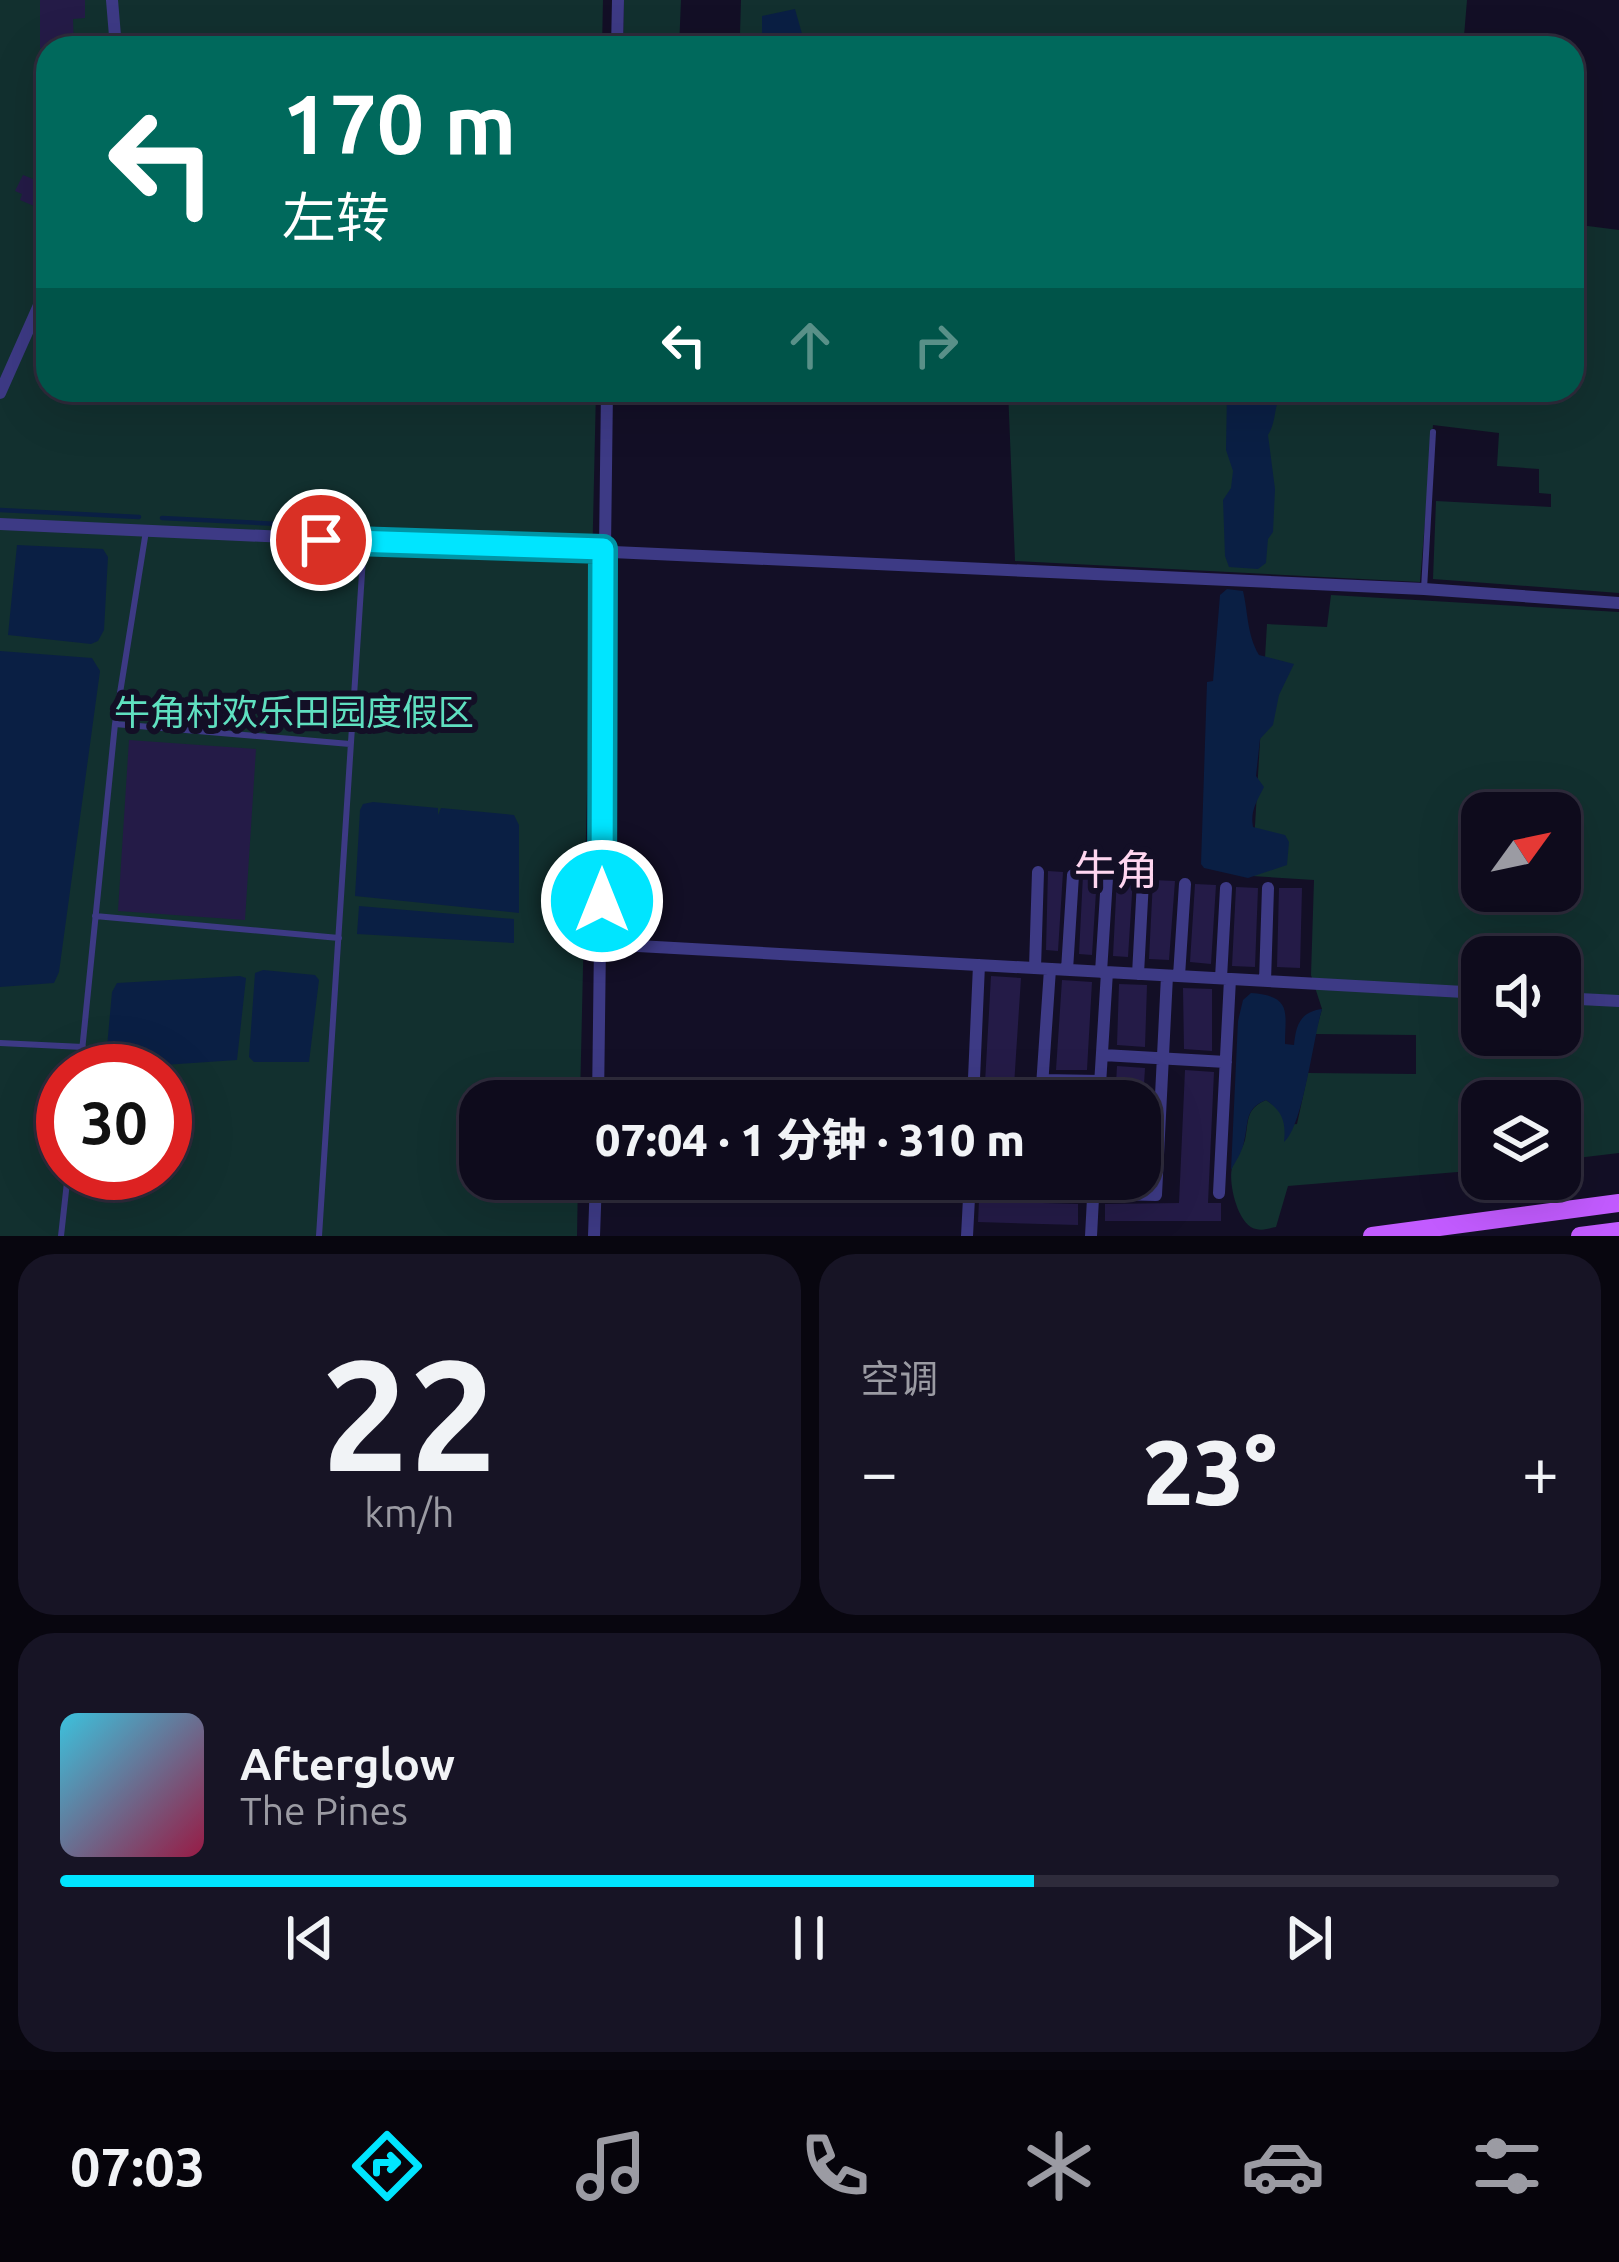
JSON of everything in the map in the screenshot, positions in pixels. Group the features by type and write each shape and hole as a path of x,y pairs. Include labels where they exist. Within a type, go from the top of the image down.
{"main road":[{"path":"1372,1236 1619,1203"},
{"path":"1580,1236 1619,1231"}],"street":[{"path":"112,0 115,36"},
{"path":"617,36 618,0"},
{"path":"0,393 36,312"},
{"path":"599,1080 607,402"},
{"path":"0,524 1424,589 1619,603"},
{"path":"1034,968 1038,872"},
{"path":"1067,970 1073,874"},
{"path":"1100,1080 1107,878"},
{"path":"1138,974 1143,881"},
{"path":"1161,1097 1185,884"},
{"path":"1219,1193 1226,1062 1226,888"},
{"path":"1265,981 1268,888"},
{"path":"602,944 1461,992"},
{"path":"974,1080 979,965"},
{"path":"1042,1080 1050,969"},
{"path":"1581,999 1619,1001"},
{"path":"1103,1055 1226,1062"},
{"path":"594,1236 595,1200"},
{"path":"967,1236 969,1200"},
{"path":"1091,1236 1093,1200"}],"lane":[{"path":"1424,589 1433,432"},
{"path":"82,1044 116,724 146,531"},
{"path":"320,1236 364,542"},
{"path":"116,724 350,744"},
{"path":"95,916 339,938"},
{"path":"0,1043 36,1045"},
{"path":"61,1236 65,1200"}],"green space":[{"name":"牛角村欢乐田园度假区","path":"0,0 603,0 602,36 36,36 36,402 596,402 580,1080 459,1080 459,1200 578,1200 577,1236 0,1236"},
{"path":"624,0 681,0 680,36 623,36"},
{"path":"741,0 1467,0 1464,36 692,36 740,34"},
{"path":"1584,226 1619,230 1619,593 1433,579 1436,501 1551,507 1551,494 1539,493 1539,469 1497,466 1499,433 1433,425 1420,582 1015,561 1008,402 1584,402"},
{"path":"1331,595 1619,612 1619,1153 1581,1158 1581,1080 1461,1080 1461,1172 1288,1186 1276,1227 1259,1230 1244,1220 1231,1175 1254,1107 1266,1100 1279,1109 1286,1125 1297,1124 1308,1073 1416,1074 1416,1035 1315,1034 1322,1009 1311,975 1314,880 1252,876 1267,624 1327,627"}],"water":[{"path":"795,9 803,36 762,36 762,16"},
{"path":"1227,402 1278,402 1268,435 1275,489 1273,532 1266,563 1258,569 1229,567 1225,556 1223,500 1231,488 1233,471 1226,450"},
{"path":"17,545 103,549 108,557 104,630 98,641 8,635"},
{"path":"1227,589 1243,591 1259,655 1294,664 1279,695 1273,725 1260,739 1256,776 1264,787 1252,816 1253,827 1285,835 1287,865 1248,878 1201,864 1207,682 1213,681 1220,595"},
{"path":"0,651 92,658 100,671 54,983 0,987"},
{"path":"373,802 438,808 438,815 441,808 514,815 519,825 519,913 355,896 360,810"},
{"path":"359,906 514,919 514,943 357,934"},
{"path":"255,973 315,975 319,980 309,1062 254,1062 249,1057"},
{"path":"246,978 237,1060 192,1063 192,1044 107,1044 117,983"},
{"path":"1251,993 1274,998 1284,1008 1285,1044 1294,1045 1304,1016 1322,1009 1291,1133 1284,1142 1280,1113 1266,1100 1259,1104 1249,1117 1243,1146 1231,1170 1238,1021 1243,1000"}],"building":[{"path":"40,0 85,0 85,18 73,19 74,36 40,36"},
{"path":"36,172 36,207 20,200 22,194 15,191 23,175 33,179"},
{"path":"129,740 256,749 245,920 118,911"},
{"path":"1048,871 1063,872 1058,951 1046,950"},
{"path":"1083,875 1097,876 1092,955 1079,954"},
{"path":"1117,877 1133,878 1128,957 1113,956"},
{"path":"1153,880 1175,881 1169,960 1149,959"},
{"path":"1195,884 1216,885 1211,964 1190,962"},
{"path":"1236,887 1258,888 1255,967 1232,966"},
{"path":"1279,888 1302,888 1300,968 1277,967"},
{"path":"991,976 1021,978 1014,1080 985,1080"},
{"path":"1062,980 1092,982 1087,1070 1056,1070"},
{"path":"1119,984 1147,985 1145,1047 1117,1045"},
{"path":"1183,988 1212,989 1212,1051 1184,1049"},
{"path":"1117,1066 1145,1068 1144,1080 1116,1080"},
{"path":"1185,1070 1214,1072 1208,1203 1221,1203 1221,1221 1105,1221 1105,1204 1179,1203"},
{"path":"979,1200 1078,1204 1078,1225 978,1222"}],"waterway":[{"path":"0,510 139,517"},
{"path":"162,518 355,528"},
{"path":"376,529 588,541"}],"district":[{"name":"牛角","path":"1116,870"}],"route":[{"path":"321,540 603,549 602,901"}]}
